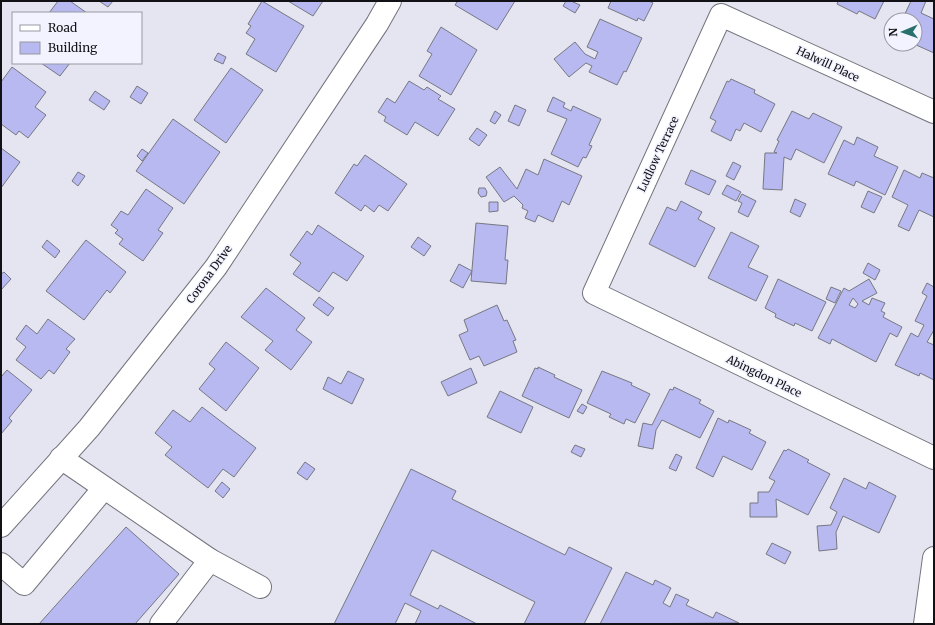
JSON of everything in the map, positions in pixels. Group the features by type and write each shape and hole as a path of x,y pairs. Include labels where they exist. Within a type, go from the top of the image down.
{"street":[{"name":"Corona Drive","path":"1,526 89,428 216,267 377,24 390,1"},
{"name":"Halwill Place","path":"721,15 934,112"},
{"name":"Ludlow Terrace","path":"594,294 721,15"},
{"name":"Abingdon Place","path":"594,294 934,458"},
{"path":"61,458 210,560 260,587"},
{"path":"1,564 24,584 104,488"},
{"path":"925,624 934,558"},
{"path":"161,624 210,560"}],"building":[{"path":"58,1 70,1 86,12 50,12"},
{"path":"99,1 113,1 108,7"},
{"path":"262,1 304,26 276,72 246,54 255,39 246,33 251,26 248,24"},
{"path":"288,1 323,1 313,16"},
{"path":"456,1 515,1 497,30 455,5 457,2"},
{"path":"566,1 571,1 580,5 575,13 563,6"},
{"path":"611,1 649,1 653,3 644,21 638,18 637,21 608,8"},
{"path":"838,1 884,1 875,19 859,11 857,14 837,4"},
{"path":"911,1 926,1 921,12 906,12"},
{"path":"923,14 934,19 934,53 923,48"},
{"path":"600,19 642,38 626,72 624,71 617,85 589,72 592,66 586,63 569,77 554,59 575,42 585,54 595,59 598,52 587,47"},
{"path":"441,27 477,50 451,95 419,76 432,54 427,51"},
{"path":"218,53 226,57 223,64 214,60"},
{"path":"42,64 69,64 60,76"},
{"path":"12,67 46,92 35,107 46,115 28,138 19,131 16,135 1,124 1,82"},
{"path":"231,68 263,90 226,143 194,120"},
{"path":"731,79 755,90 754,93 775,104 761,132 744,123 740,131 736,129 731,141 711,131 716,121 710,118 727,81 729,82"},
{"path":"409,81 424,90 427,87 441,96 438,99 455,109 438,136 415,122 407,135 384,121 386,117 378,112 387,98 395,103"},
{"path":"137,86 148,93 141,104 130,97"},
{"path":"95,91 110,101 104,110 89,100"},
{"path":"553,97 565,103 563,107 571,111 573,106 601,119 589,145 592,146 586,158 583,157 578,167 551,154 567,119 547,111"},
{"path":"515,105 526,110 519,126 508,121"},
{"path":"495,111 501,115 495,124 490,121"},
{"path":"792,111 809,119 813,113 842,127 824,163 796,149 791,160 784,157 782,190 763,189 765,153 777,153 774,152 779,141 777,140"},
{"path":"173,119 220,152 184,204 136,171"},
{"path":"477,128 487,135 479,146 469,139"},
{"path":"857,137 878,147 874,156 898,167 885,195 856,181 854,186 828,174 844,140 854,145"},
{"path":"1,148 20,162 1,188"},
{"path":"142,149 148,153 142,161 137,156"},
{"path":"365,155 407,184 388,211 379,205 374,212 365,205 361,211 335,193 354,164 357,166"},
{"path":"544,159 582,176 569,205 562,201 553,222 538,215 535,222 525,218 528,211 522,208 523,205 514,196 504,202 486,177 500,167 517,189 526,169 538,175"},
{"path":"733,162 741,166 734,180 726,176"},
{"path":"691,170 716,181 709,195 685,184"},
{"path":"904,170 920,178 922,173 934,178 934,217 919,210 909,231 898,226 908,205 892,197"},
{"path":"78,172 85,176 78,186 72,181"},
{"path":"727,185 741,192 736,201 722,194"},
{"path":"479,188 485,188 487,192 486,196 481,197 478,193"},
{"path":"146,189 173,208 158,230 163,233 143,261 119,244 123,239 115,233 118,230 111,225 121,211 128,215"},
{"path":"868,191 882,197 874,213 861,207"},
{"path":"742,194 756,201 748,217 738,212 742,203 738,201"},
{"path":"795,199 806,204 800,217 790,212"},
{"path":"681,201 702,212 698,219 715,228 695,267 649,244 667,207 676,211"},
{"path":"489,202 498,202 498,211 489,212"},
{"path":"476,223 508,226 505,260 508,260 506,284 471,281"},
{"path":"318,225 364,256 347,281 333,272 319,292 293,274 301,263 290,255 307,231 312,235"},
{"path":"731,232 759,246 748,267 768,276 756,301 708,278"},
{"path":"418,237 431,246 424,256 411,247"},
{"path":"47,240 60,251 55,258 42,247"},
{"path":"86,240 126,272 110,293 107,290 84,320 46,291"},
{"path":"868,263 880,270 875,280 863,273"},
{"path":"459,264 472,271 463,288 450,281"},
{"path":"4,272 11,279 1,290 1,274"},
{"path":"778,279 826,302 812,331 795,323 794,326 775,317 776,314 765,308"},
{"path":"869,279 877,293 862,301 869,305 872,298 885,303 881,311 885,313 883,317 902,327 897,337 890,333 876,362 832,339 830,344 818,338 844,288 849,291","holes":["853,298 858,304 855,308 849,305"]},
{"path":"927,283 934,287 934,330 927,342 934,345 934,380 920,373 919,376 895,365 911,333 918,337 924,325 915,321 927,296 922,293"},
{"path":"831,287 841,291 835,303 826,299"},
{"path":"266,288 305,318 296,330 312,342 291,370 265,350 273,341 241,317"},
{"path":"319,297 334,308 328,316 313,305"},
{"path":"497,305 504,321 507,320 516,340 513,341 517,352 484,366 479,356 470,360 459,335 468,331 464,320"},
{"path":"48,319 75,339 66,349 70,352 54,374 49,370 41,379 16,360 26,347 16,339 26,325 37,334"},
{"path":"226,342 259,368 226,411 199,389 215,369 209,364"},
{"path":"538,367 555,375 554,377 582,390 569,418 522,396 535,368 538,369"},
{"path":"471,368 477,383 448,396 441,382"},
{"path":"7,370 32,390 9,418 12,421 1,434 1,377"},
{"path":"348,371 364,379 352,404 323,389 328,377 341,384"},
{"path":"602,371 632,383 631,385 650,394 635,423 626,419 624,424 609,417 611,414 587,403"},
{"path":"674,387 701,400 699,403 714,411 700,438 662,420 656,430 653,449 638,446 643,423 652,425 670,389 673,390"},
{"path":"500,391 533,407 521,433 487,417"},
{"path":"582,404 587,407 583,414 577,411"},
{"path":"202,407 256,448 234,477 223,469 208,488 165,455 172,447 155,433 173,410 190,422"},
{"path":"718,418 728,423 729,420 751,430 749,433 766,442 752,470 723,456 713,477 696,468"},
{"path":"575,445 585,449 581,457 571,452"},
{"path":"788,449 809,460 807,462 830,474 808,515 776,499 777,517 750,517 750,503 758,503 758,492 769,492 775,481 769,478 784,450 786,451"},
{"path":"676,454 682,457 676,471 669,468"},
{"path":"305,462 315,469 307,480 297,473"},
{"path":"411,469 456,491 452,499 565,555 569,547 612,568 584,624 524,624 535,602 432,550 410,595 438,609 440,605 477,624 415,624 421,611 405,603 395,624 334,624"},
{"path":"844,478 866,489 869,482 896,496 879,533 843,516 836,532 837,549 819,551 817,526 831,525 837,512 830,508"},
{"path":"222,482 230,489 223,498 215,491"},
{"path":"126,527 179,574 135,624 39,624"},
{"path":"772,543 791,552 785,564 766,554"},
{"path":"626,572 653,585 655,580 671,588 663,603 670,607 676,594 689,600 686,605 713,618 716,612 739,623 600,624"}]}
